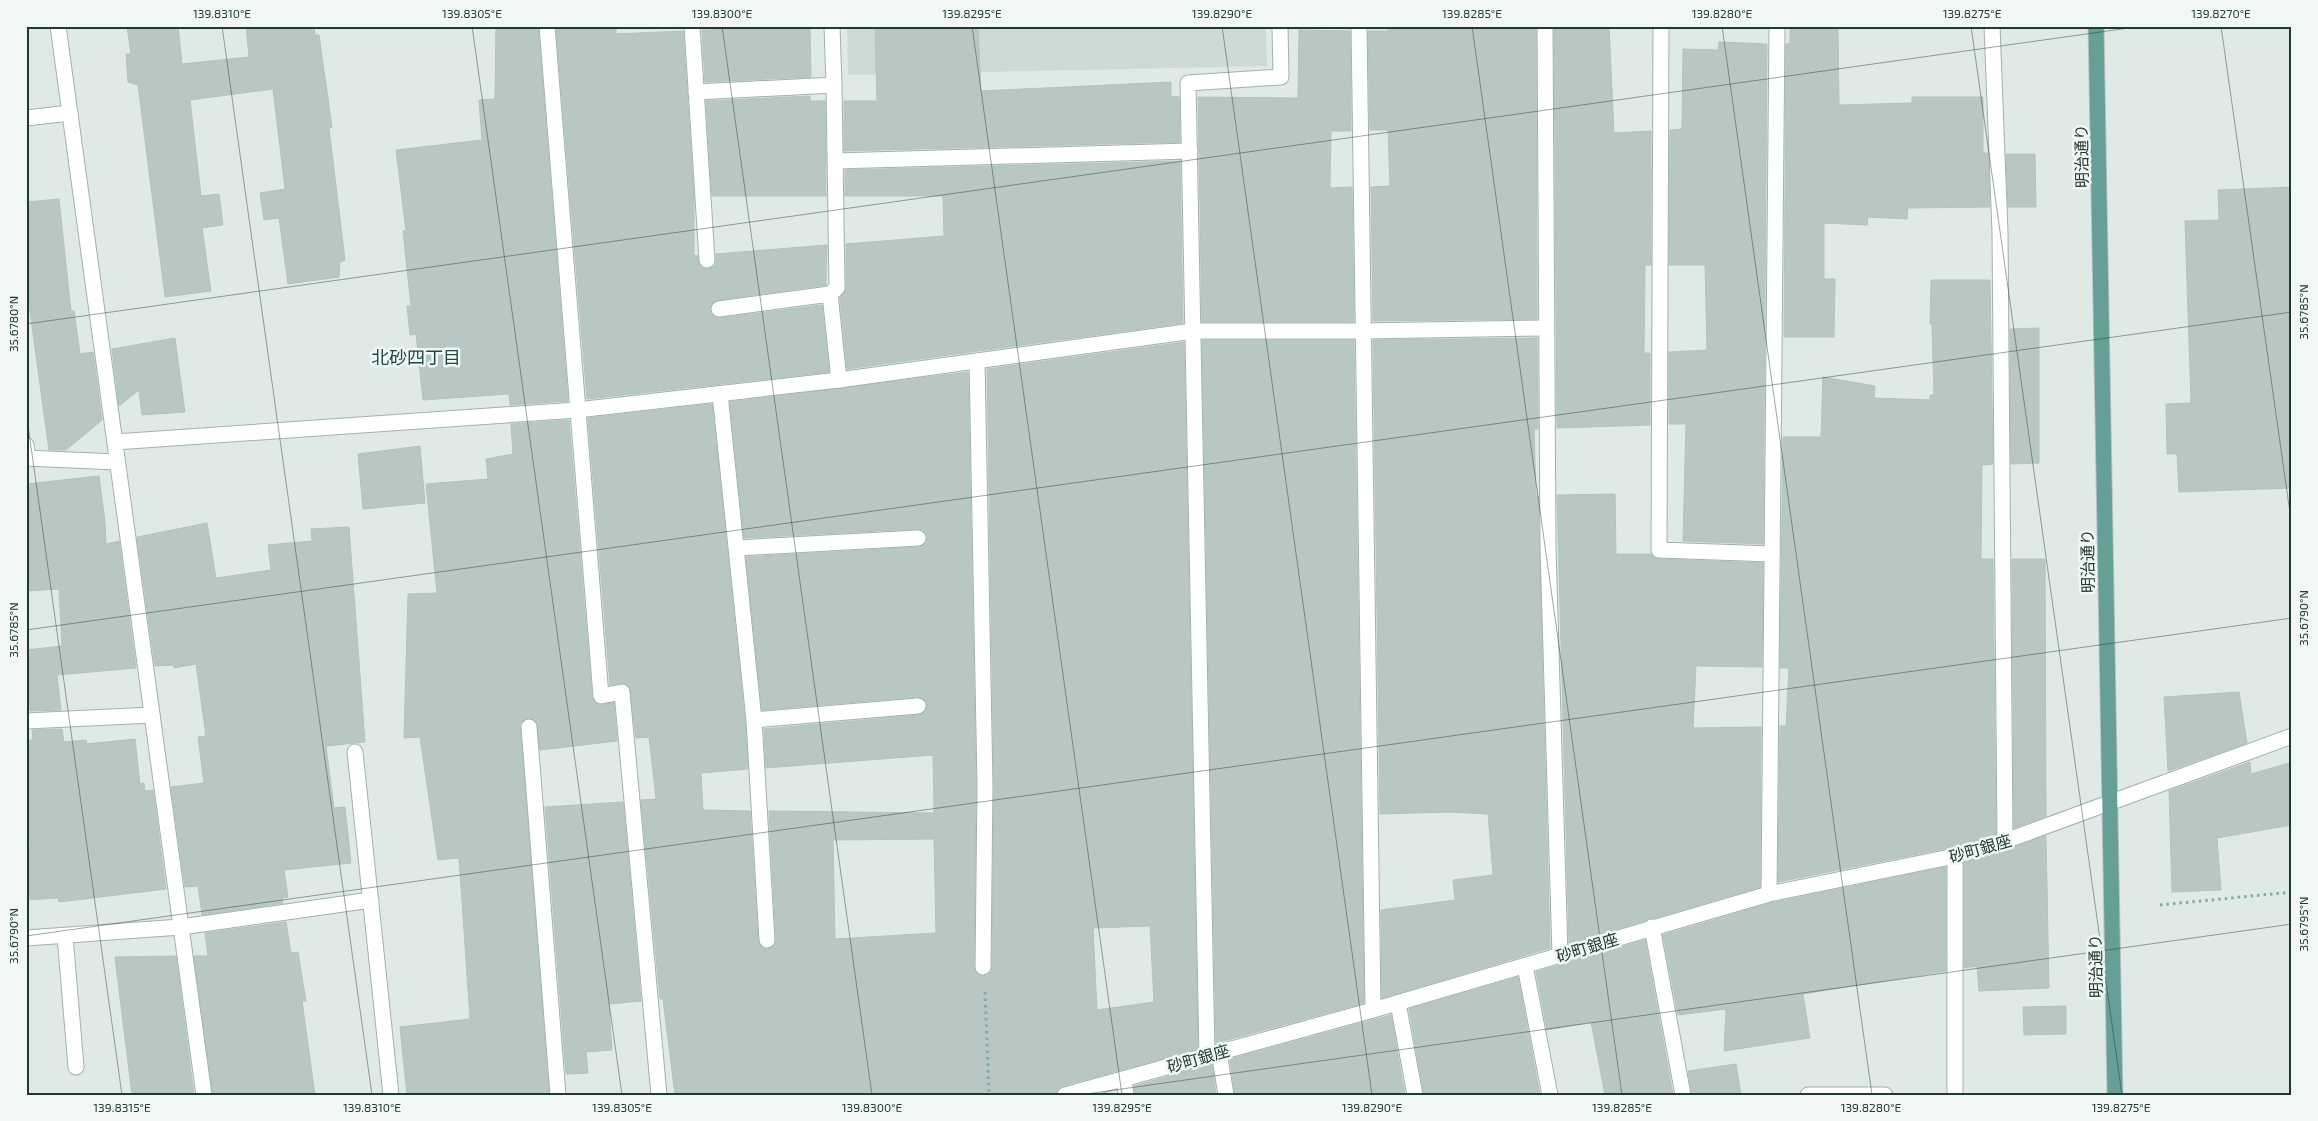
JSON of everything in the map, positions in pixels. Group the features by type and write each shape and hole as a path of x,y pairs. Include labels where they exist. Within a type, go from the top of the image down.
{"main road":[{"name":"明治通り","path":"2096,26 2115,1095"}],"street":[{"path":"58,26 204,1095"},
{"path":"547,26 601,696 622,692 659,1095"},
{"path":"692,26 707,260"},
{"path":"719,309 830,294 837,288 832,26"},
{"path":"1226,1095 1213,1053 1188,83 1281,77 1280,26"},
{"path":"1358,26 1373,1010"},
{"path":"1545,26 1548,548 1560,955"},
{"path":"1661,26 1659,550 1772,554"},
{"path":"1770,894 1777,26"},
{"path":"1992,26 2000,232 2005,841"},
{"path":"696,92 834,85"},
{"path":"26,118 70,113"},
{"path":"835,160 1190,151"},
{"path":"830,294 839,380"},
{"path":"114,442 577,410 839,380 1194,331 1546,328"},
{"path":"977,361 984,786 984,967"},
{"path":"720,394 754,720 767,940"},
{"path":"27,454 117,462"},
{"path":"737,548 918,538"},
{"path":"754,720 918,706"},
{"path":"26,721 152,715"},
{"path":"529,727 558,1095"},
{"name":"砂町銀座","path":"1065,1095 1398,1003 1652,927 1770,894 1955,856 2005,841 2292,736"},
{"path":"356,752 391,1095"},
{"path":"1955,856 1955,1095"},
{"path":"26,938 181,928 371,900"},
{"path":"1652,927 1683,1095"},
{"path":"65,936 76,1066"},
{"path":"1525,966 1550,1095"},
{"path":"1398,1003 1415,1095"},
{"path":"1124,1079 1126,1095"},
{"path":"1808,1095 1885,1095"}],"path":[{"path":"2160,905 2292,892"},
{"path":"984,967 989,1095"}],"shaded area":[{"path":"847,26 1266,26 1267,66 848,75"}],"building":[{"path":"127,26 178,26 182,64 249,57 246,26 314,26 315,35 319,35 332,127 329,128 345,260 340,262 339,277 288,284 279,218 264,220 260,193 285,189 273,89 190,100 201,196 219,194 223,225 202,228 211,291 165,297 138,85 128,82 126,54 131,54"},
{"path":"496,26 538,26 568,401 510,405 509,394 423,400 416,334 410,335 407,306 411,306 403,231 406,231 396,150 482,140 479,100 495,99"},
{"path":"556,26 616,26 616,34 683,31 694,196 694,256 697,255 700,266 707,269 713,267 716,264 716,254 827,245 826,285 718,300 711,305 711,314 720,318 822,305 829,372 587,399"},
{"path":"711,26 810,26 811,77 705,82 702,30 711,30"},
{"path":"875,26 978,26 981,91 1171,82 1171,96 1179,97 1180,142 844,151 844,101 877,101"},
{"path":"1388,26 1524,26 1524,29 1536,28 1537,319 1373,321 1371,187 1390,186 1388,130 1370,130 1368,31 1388,31"},
{"path":"1609,26 1614,133 1651,131 1651,265 1645,265 1644,353 1650,353 1650,425 1557,428 1554,27"},
{"path":"1790,26 1838,26 1839,105 1912,103 1912,97 1983,97 1983,153 1988,153 1990,207 1908,208 1907,219 1868,217 1867,225 1824,223 1824,279 1835,279 1834,337 1784,337 1786,44 1790,43"},
{"path":"1299,30 1350,31 1351,131 1331,131 1330,188 1352,187 1354,322 1202,322 1198,97 1298,98"},
{"path":"1719,42 1767,44 1763,544 1683,541 1686,424 1669,424 1669,352 1707,350 1705,265 1669,265 1670,130 1682,129 1683,49 1718,50"},
{"path":"810,96 810,101 825,101 826,196 712,196 706,101"},
{"path":"2006,154 2035,154 2036,207 2008,207"},
{"path":"1180,161 1183,323 847,369 840,298 846,288 846,244 944,236 943,196 845,196 845,170"},
{"path":"2292,187 2292,488 2179,492 2177,454 2167,454 2166,404 2191,403 2185,221 2219,220 2218,190"},
{"path":"59,199 71,311 74,311 80,354 93,352 102,420 66,450 49,450 28,297 26,297 26,202"},
{"path":"1931,280 1990,280 1993,464 1982,465 1981,559 1993,559 1996,834 1953,847 1778,882 1780,726 1786,726 1789,668 1780,668 1783,437 1821,437 1823,377 1875,386 1874,398 1930,400 1930,395 1934,395 1932,324 1930,324"},
{"path":"2039,328 2039,463 2011,464 2010,329"},
{"path":"175,338 185,412 142,415 139,390 119,406 112,349"},
{"path":"1537,338 1538,429 1534,429 1536,496 1538,496 1550,948 1382,998 1381,910 1455,900 1453,880 1493,875 1488,814 1450,812 1380,814 1373,340"},
{"path":"1202,340 1354,340 1364,1003 1216,1043"},
{"path":"1184,342 1198,1049 1062,1086 1058,1089 1056,1095 675,1095 663,999 660,999 641,800 656,799 649,737 636,738 629,686 621,683 610,685 588,418 712,404 745,721 748,769 701,773 703,810 750,811 758,941 762,948 768,949 775,945 776,939 769,811 934,813 933,755 766,768 764,729 919,715 926,710 927,705 922,698 917,697 762,710 746,557 919,547 926,543 927,537 923,530 917,529 744,538 730,402 968,372 976,786 974,967 978,975 983,976 991,972 992,967 994,786 987,369","holes":["934,839 936,933 835,939 833,840","1150,926 1154,1002 1097,1010 1093,928"]},
{"path":"569,420 592,697 598,705 614,703 617,741 540,750 536,721 528,718 520,723 549,1095 407,1095 400,1027 470,1019 459,858 438,860 420,737 404,738 408,594 437,593 426,484 488,479 486,459 513,454 511,424"},
{"path":"420,446 425,503 363,509 358,454"},
{"path":"99,476 106,544 119,541 136,668 57,675 61,710 30,711 26,650 62,646 59,589 26,591 26,484"},
{"path":"1615,494 1616,554 1651,554 1659,559 1763,563 1762,667 1696,666 1693,728 1761,727 1760,887 1569,943 1557,495"},
{"path":"207,523 216,578 271,570 268,545 312,541 311,529 349,527 365,742 326,746 334,808 345,807 351,863 284,870 288,897 282,898 283,903 202,915 198,886 185,887 171,787 204,783 198,737 206,736 196,664 174,668 173,665 155,666 137,537"},
{"path":"2012,559 2045,559 2046,816 2014,828"},
{"path":"2239,692 2247,743 2168,771 2164,697"},
{"path":"62,729 64,742 86,740 87,744 135,739 140,784 144,783 145,791 153,790 166,889 59,902 58,898 26,900 26,845 30,844 26,810 26,740 33,740 32,730"},
{"path":"2250,762 2251,774 2292,762 2292,825 2217,838 2221,890 2172,892 2169,791"},
{"path":"623,802 641,1001 609,1004 612,1050 586,1052 588,1073 566,1074 545,807"},
{"path":"2046,836 2049,988 1979,991 1977,966 1964,968 1964,863"},
{"path":"1946,867 1946,971 1803,994 1810,1038 1724,1051 1726,1009 1678,1015 1663,935 1771,903"},
{"path":"286,922 291,953 298,952 306,1001 302,1001 315,1095 213,1095 194,956 208,956 205,933"},
{"path":"1645,940 1673,1095 1605,1095 1591,1022 1547,1030 1536,972"},
{"path":"176,956 194,1095 132,1095 115,957"},
{"path":"1518,977 1540,1095 1424,1095 1409,1009"},
{"path":"2066,1006 2066,1034 2024,1035 2023,1007"},
{"path":"1391,1015 1405,1095 1235,1095 1230,1059"},
{"path":"1212,1064 1216,1095 1135,1095 1134,1086"},
{"path":"1736,1064 1741,1095 1692,1095 1688,1071"}],"district":[{"name":"北砂四丁目","path":"416,357"}]}
